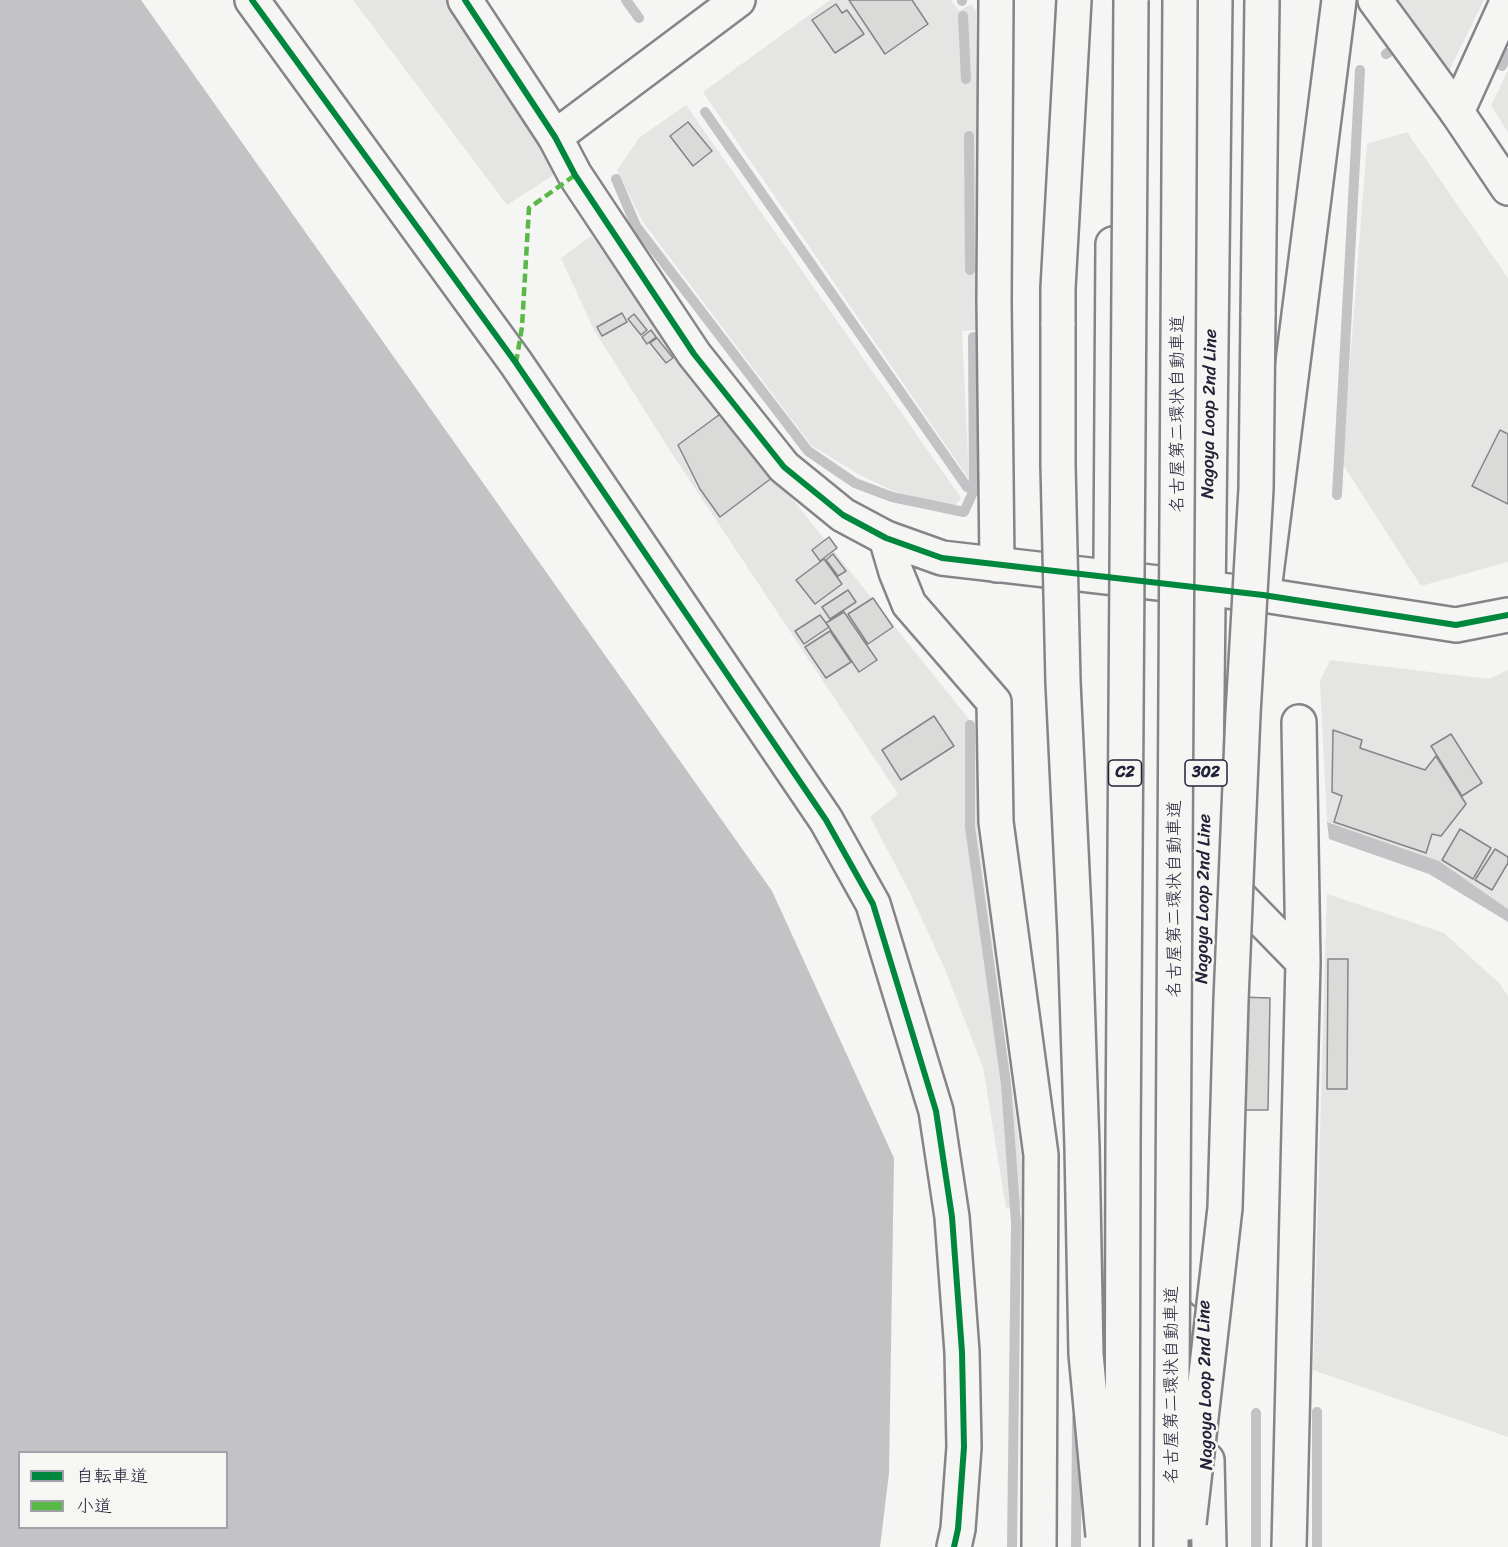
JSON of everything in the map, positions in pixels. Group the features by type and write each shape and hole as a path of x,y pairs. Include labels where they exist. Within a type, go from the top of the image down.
{"main road":[{"path":"252,0 516,363 826,820 873,904 936,1111 952,1217 962,1352 964,1447 957,1541"},
{"path":"465,0 555,137 575,175 694,354 784,467 843,515 886,538 942,558 1263,595 1456,625 1508,615"},
{"path":"555,137 738,0"},
{"path":"996,0 994,300 997,565"},
{"path":"1074,0 1058,288 1062,682 1076,945 1086,1354 1104,1547"},
{"path":"1104,1547 1110,1101 1112,577 1110,482 1115,0"},
{"name":"C2","path":"1122,1547 1131,0"},
{"name":"名古屋第二環状自動車道","path":"1171,1547 1180,0"},
{"name":"Nagoya Loop 2nd Line","path":"1209,1547 1203,1100 1215,0"},
{"path":"1186,1547 1225,1208 1230,1012 1256,489 1262,0"},
{"path":"1263,595 1339,0"},
{"path":"1375,0 1457,112 1508,188"},
{"path":"1457,112 1508,0"},
{"path":"886,538 909,604 994,702 996,822 1041,1155 1039,1547"},
{"path":"1288,1547 1303,962 1299,722"},
{"path":"1204,861 1303,962"}],"shaded area":[{"path":"0,0 141,0 772,891 894,1158 889,1473 880,1547 0,1547"},
{"path":"353,0 448,0 472,35 555,174 507,205"},
{"path":"830,0 951,0 959,11 971,4 976,11 980,330 962,331 969,479 703,92"},
{"path":"1399,0 1484,0 1449,71"},
{"path":"1508,70 1508,132 1491,106"},
{"path":"686,105 961,498 954,507 893,491 858,474 811,445 643,222 617,170 639,138"},
{"path":"1407,132 1508,278 1508,562 1421,586 1342,463 1367,144"},
{"path":"591,236 781,485 972,723 978,742 977,829 1028,1207 1006,1208 983,1067 944,967 909,891 870,817 898,794 669,449 594,330 561,258"},
{"path":"1330,660 1489,679 1508,670 1508,909 1439,861 1327,822 1320,681"},
{"path":"1327,822 1439,861 1508,909 1508,922 1429,874 1329,839"},
{"path":"1327,894 1444,933 1500,984 1508,996 1508,1437 1313,1370"}],"building":[{"path":"849,0 912,0 928,24 885,54"},
{"path":"836,4 842,13 847,10 864,34 835,53 812,20"},
{"path":"688,122 712,151 693,166 670,136"},
{"path":"622,313 627,322 602,336 597,327"},
{"path":"634,314 647,330 641,335 628,319"},
{"path":"651,330 656,337 647,344 642,337"},
{"path":"657,338 673,358 666,363 650,343"},
{"path":"723,412 773,477 720,517 700,489 678,445"},
{"path":"1500,430 1508,434 1508,504 1472,486"},
{"path":"829,537 837,548 820,561 812,550"},
{"path":"833,554 846,571 838,576 826,560"},
{"path":"824,559 842,584 815,604 796,580"},
{"path":"848,590 856,602 830,619 822,607"},
{"path":"873,598 893,627 868,644 848,614"},
{"path":"844,612 877,660 859,672 826,623"},
{"path":"820,615 829,627 804,644 795,631"},
{"path":"830,631 851,662 826,678 805,647"},
{"path":"934,716 954,746 901,780 882,750"},
{"path":"1333,730 1362,740 1360,748 1425,770 1436,756 1466,804 1441,836 1432,834 1426,853 1334,822 1342,796 1332,792"},
{"path":"1451,734 1482,783 1462,796 1431,746"},
{"path":"1460,829 1491,848 1473,879 1442,860"},
{"path":"1495,849 1508,857 1508,863 1492,890 1475,880"},
{"path":"1328,959 1348,959 1347,1089 1327,1089"},
{"path":"1240,997 1270,998 1268,1110 1238,1110"}],"waterway":[{"path":"626,0 639,18"},
{"path":"963,16 966,79"},
{"path":"1502,66 1508,53"},
{"path":"1337,495 1360,70"},
{"path":"705,112 967,487 979,491"},
{"path":"969,136 970,270"},
{"path":"616,179 636,226 808,451 855,483 892,497 964,512 974,490 973,337"},
{"path":"970,725 970,827 1006,1084 1016,1223 1012,1547"},
{"path":"1317,1412 1317,1547"},
{"path":"1256,1413 1256,1547"},
{"path":"1076,1547 1077,1418"}],"marked path":[{"path":"516,363 522,327 529,208 575,175"}],"cycle path":[{"path":"252,0 516,363 826,820 873,904 936,1111 952,1217 962,1352 964,1447 958,1529 954,1547"},
{"path":"465,0 555,137 575,175 694,354 784,467 843,515 886,538 942,558 1263,595 1456,625 1508,615"}]}
